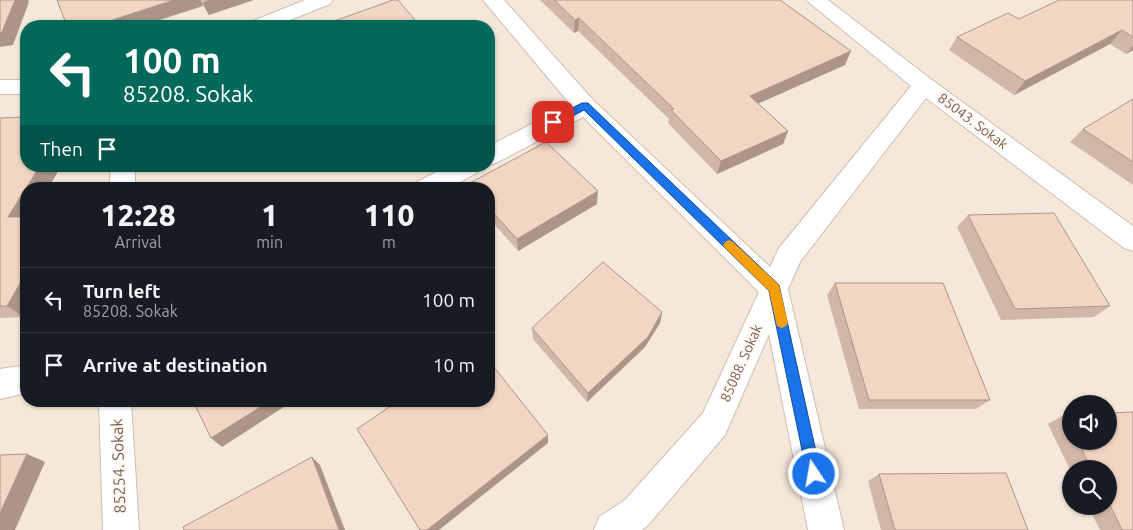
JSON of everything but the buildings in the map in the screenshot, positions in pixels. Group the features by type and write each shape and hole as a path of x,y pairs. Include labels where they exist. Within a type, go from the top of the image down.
{"street":[{"path":"272,20 323,0"},
{"path":"493,0 585,106 774,289 826,530"},
{"name":"85043. Sokak","path":"816,0 924,85 1133,240"},
{"name":"85088. Sokak","path":"612,530 637,512 714,424 789,256 924,85"},
{"path":"0,87 20,87"},
{"path":"495,153 585,106"},
{"path":"439,182 458,172"},
{"path":"0,384 20,380"},
{"name":"85254. Sokak","path":"115,407 121,530"}],"shaded area":[{"path":"0,0 1133,0 1133,530 0,530"}],"slow traffic":[{"path":"729,245 774,289 782,323"}],"route":[{"path":"553,122 585,106 774,289 814,474"}]}
